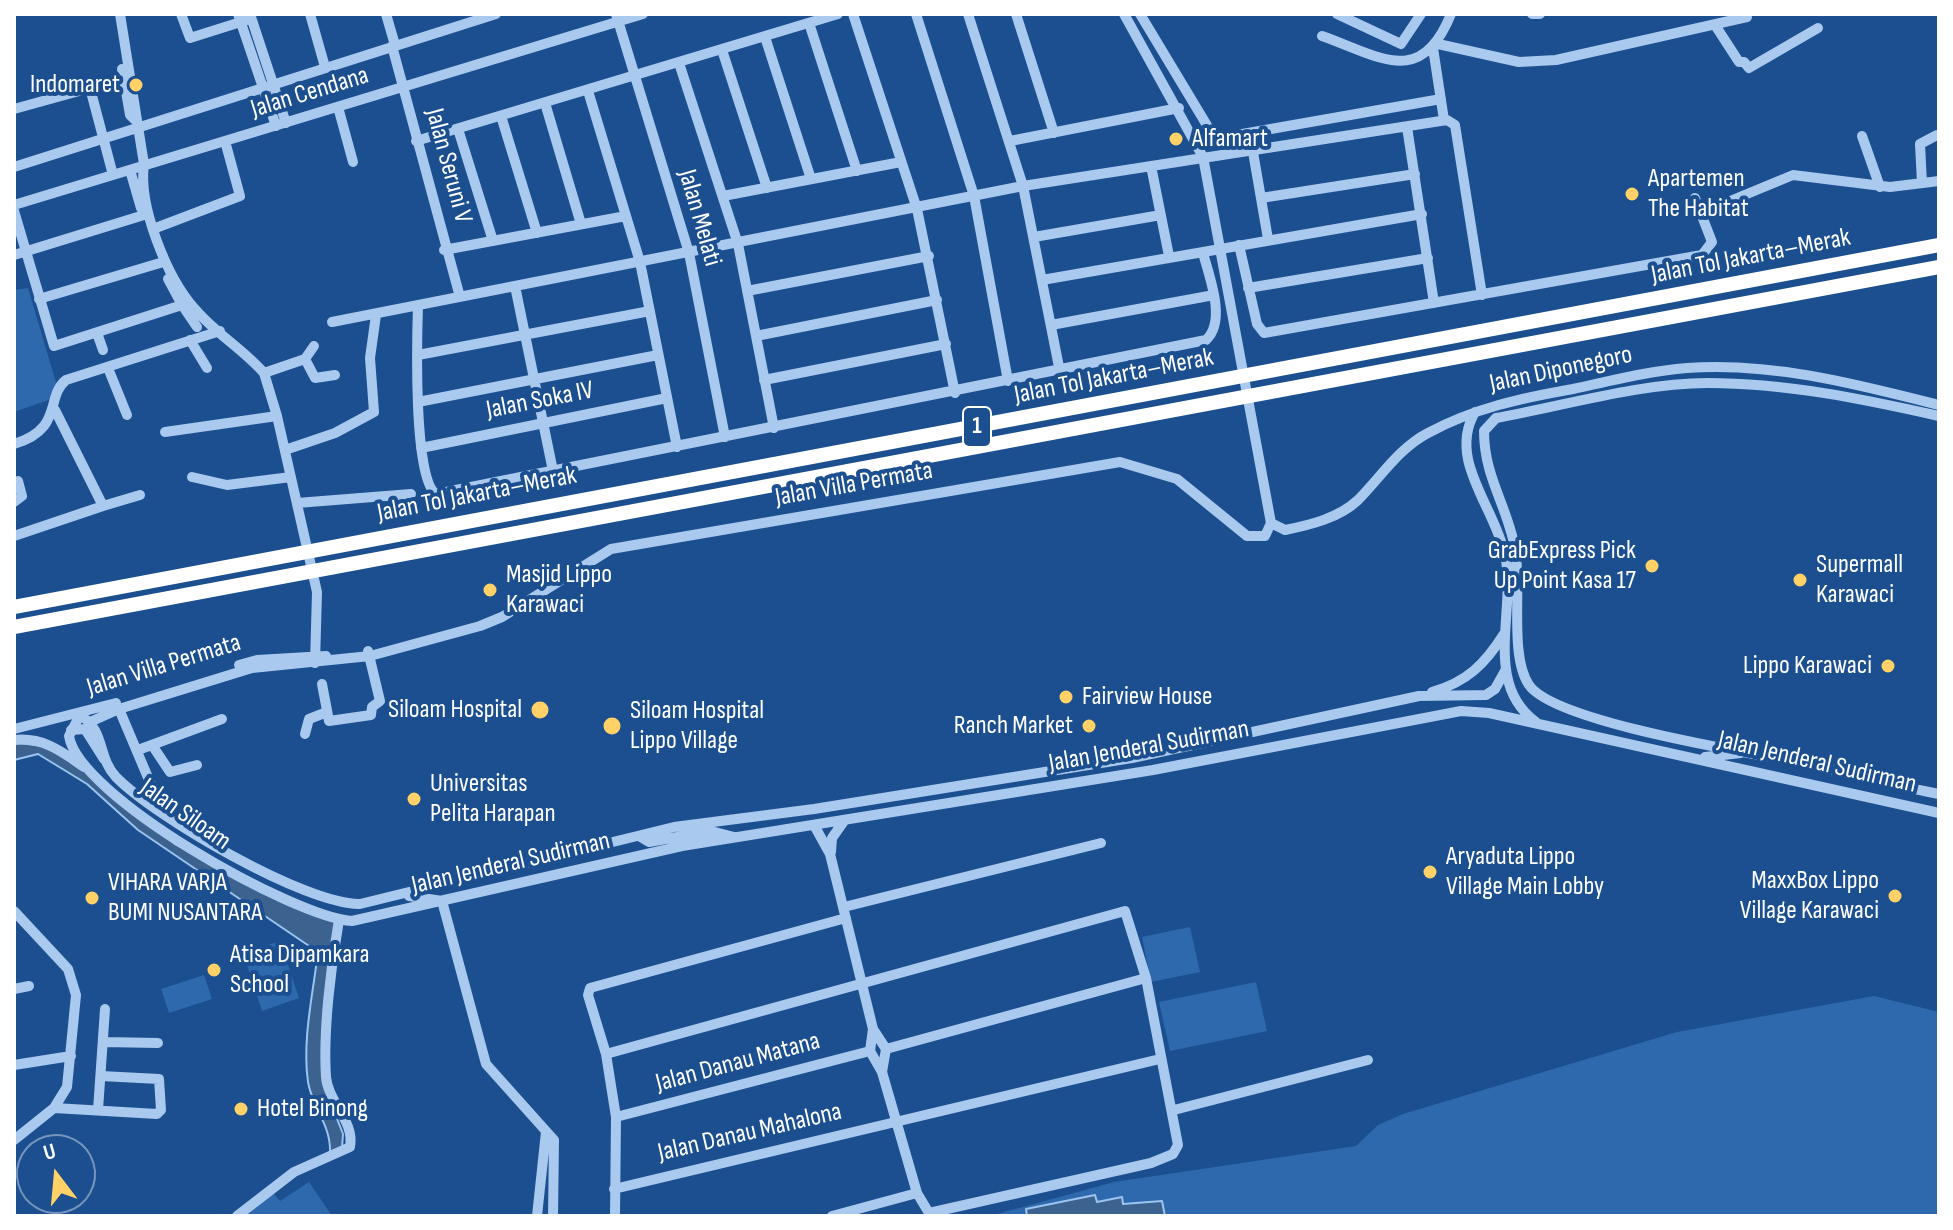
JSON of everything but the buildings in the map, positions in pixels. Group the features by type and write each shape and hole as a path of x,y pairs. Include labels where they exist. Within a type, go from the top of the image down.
{"highway":[{"name":"Jalan Tol Jakarta–Merak","path":"14,607 1939,245"},
{"name":"Jalan Tol Jakarta–Merak","path":"14,627 1939,267"}],"street":[{"path":"118,14 128,107 136,124 144,164 142,180 153,229 190,303 264,373 277,416 317,592 315,661"},
{"path":"181,14 190,38 245,17 281,125"},
{"path":"310,14 325,67"},
{"name":"Jalan Seruni V","path":"386,14 402,88 458,297"},
{"name":"Jalan Cendana","path":"14,167 102,140 136,124 496,14"},
{"name":"Jalan Cendana","path":"14,208 144,164 402,88 618,18 643,14"},
{"path":"417,140 838,14"},
{"path":"853,14 917,209 955,393"},
{"path":"916,14 974,196 1008,381"},
{"path":"968,14 1023,186 1060,372"},
{"path":"1016,14 1054,133"},
{"path":"1124,14 1179,108 1203,157 1271,523 1265,536"},
{"path":"1140,14 1214,137"},
{"path":"1337,14 1401,44 1421,14"},
{"path":"1444,120 1435,54 1451,14"},
{"path":"1532,14 1540,14"},
{"path":"1322,36 1385,60 1410,60 1435,54 1533,62 1556,60 1747,17"},
{"name":"Jalan Melati","path":"618,18 689,253 725,437"},
{"path":"809,23 857,171"},
{"path":"1715,25 1739,62 1744,62 1749,68 1818,28"},
{"path":"765,37 811,179"},
{"path":"722,50 767,188"},
{"path":"679,63 738,244 774,428"},
{"path":"14,109 88,87 92,91 113,175"},
{"path":"588,91 640,262 677,447"},
{"path":"1197,142 1441,99"},
{"path":"545,103 581,224"},
{"path":"338,107 353,162"},
{"path":"1010,141 1179,108"},
{"path":"501,116 537,233"},
{"path":"332,322 1023,186 1444,120 1452,120 1455,125 1482,295"},
{"path":"1407,127 1434,303"},
{"path":"458,129 493,241"},
{"path":"1922,183 1920,144 1937,135"},
{"path":"1862,136 1880,187"},
{"path":"153,229 240,196 225,141"},
{"path":"1253,152 1268,239"},
{"path":"723,196 901,162"},
{"path":"1151,166 1169,256"},
{"path":"130,170 160,263 197,327"},
{"path":"1261,198 1415,174"},
{"path":"1701,213 1793,175 1880,187 1939,181"},
{"path":"1239,245 1258,329 1264,333 1702,255 1712,242 1695,198"},
{"path":"14,208 19,254 39,299 54,346 182,305"},
{"path":"1042,280 1422,214"},
{"path":"19,254 144,215"},
{"path":"1034,237 1161,215"},
{"path":"446,250 626,216"},
{"path":"418,305 421,448 429,488 436,494 1060,372 1206,340 1212,335 1215,319 1214,295 1203,253"},
{"path":"747,291 929,256"},
{"path":"1248,288 1428,258"},
{"path":"39,299 160,263"},
{"path":"515,286 553,471"},
{"path":"1051,325 1214,295"},
{"path":"756,336 937,300"},
{"path":"418,355 650,311"},
{"path":"285,450 335,433 374,412 370,358 376,315"},
{"path":"14,444 38,432 55,410 62,382 220,331"},
{"path":"97,333 103,350"},
{"path":"190,340 207,368"},
{"path":"764,380 946,344"},
{"path":"264,373 305,359 314,346"},
{"path":"418,402 658,355"},
{"path":"305,359 315,378 335,375"},
{"path":"108,368 127,415"},
{"name":"Jalan Diponegoro","path":"1540,725 1529,717 1514,696 1505,671 1505,555 1467,456 1465,434 1475,412 1513,400 1687,368 1769,369 1939,405"},
{"path":"1841,382 1862,399"},
{"name":"Jalan Diponegoro","path":"1518,641 1519,566 1507,517 1487,472 1484,447 1484,431 1496,418 1651,389 1706,383 1777,386 1862,399 1939,416"},
{"name":"Jalan Soka IV","path":"421,448 667,398"},
{"path":"55,410 103,506"},
{"path":"1265,536 1327,519 1355,502 1387,466 1423,435 1475,412"},
{"path":"165,432 277,416"},
{"name":"Jalan Villa Permata","path":"90,722 119,709 252,668 369,654 450,634 502,617 611,549 1120,462 1177,479 1247,536 1265,536"},
{"path":"192,477 227,485 291,477"},
{"path":"14,502 22,496 18,481"},
{"path":"297,503 411,494"},
{"path":"14,536 140,495"},
{"path":"1271,523 1285,530"},
{"path":"1419,696 1454,686 1474,674 1507,628"},
{"name":"Jalan Jenderal Sudirman","path":"1518,641 1523,674 1541,698 1601,719 1939,794"},
{"path":"322,684 327,712 332,721 372,714 372,707 380,701 369,654"},
{"name":"Jalan Villa Permata","path":"14,729 80,715 252,661 315,661"},
{"path":"1489,713 1494,704 1491,694 1505,671"},
{"name":"Jalan Jenderal Sudirman","path":"90,722 100,737 105,761 119,780 185,827 239,858 329,900 360,904 674,827 828,807 1132,758 1419,696 1491,694"},
{"path":"119,709 152,787"},
{"path":"305,734 309,719 327,712"},
{"name":"Jalan Jenderal Sudirman","path":"366,920 670,849 1153,770 1433,713 1489,713 1939,811"},
{"path":"71,730 80,715 90,722"},
{"path":"138,750 222,719"},
{"path":"71,730 85,729 105,761"},
{"name":"Jalan Siloam","path":"71,730 71,745 99,778 178,842 239,878 339,920 366,920"},
{"path":"14,740 35,740 52,745 99,778"},
{"path":"152,745 170,772 197,765"},
{"path":"1694,758 1751,752"},
{"path":"1918,790 1939,811"},
{"path":"830,854 832,838 844,821"},
{"path":"814,825 830,854 873,1029 886,1049 882,1072"},
{"path":"639,836 649,842 711,831 736,838"},
{"path":"615,1216 616,1117 606,1054 588,995 594,985 845,912 1101,843"},
{"path":"408,894 442,901 486,1064 554,1140 553,1216"},
{"path":"14,911 73,976 76,995 67,1087 54,1108 14,1140"},
{"path":"606,1054 861,981 1125,911 1146,978 1160,1059 1174,1110 1178,1145 1173,1154 1151,1163 933,1213 926,1211 917,1193 882,1072 870,1051 873,1029"},
{"path":"237,1216 294,1172 350,1147 350,1132 326,1075 333,948 339,920"},
{"path":"886,1049 1146,978"},
{"path":"14,989 29,986"},
{"path":"98,1110 105,1009"},
{"path":"103,1042 158,1043"},
{"name":"Jalan Danau Matana","path":"616,1117 870,1051"},
{"path":"14,1065 71,1056"},
{"name":"Jalan Danau Mahalona","path":"614,1189 1160,1059"},
{"path":"1174,1110 1368,1060"},
{"path":"54,1108 159,1112 159,1079 101,1076"},
{"path":"537,1216 546,1132"},
{"path":"832,1216 917,1193"}],"shaded area":[{"path":"28,288 60,396 14,412 14,290"},
{"path":"14,744 51,747 97,779 175,844 337,921 323,1083 343,1134 342,1148 330,1152 328,1133 308,1082 307,1033 318,952 138,830 87,784 38,754 14,760"},
{"path":"1190,927 1200,972 1151,982 1142,937"},
{"path":"280,941 299,998 262,1011 243,953"},
{"path":"204,975 212,999 169,1013 161,989"},
{"path":"1256,982 1267,1031 1170,1051 1159,1002"},
{"path":"1874,996 1939,1012 1939,1216 990,1216 1114,1182 1356,1146 1378,1125 1403,1114 1677,1032"},
{"path":"309,1182 332,1216 246,1216 273,1193 280,1201"},
{"path":"1095,1195 1097,1202 1122,1197 1123,1204 1162,1201 1165,1216 1027,1216 1026,1209"}],"place":[{"name":"Indomaret","path":"136,85"},
{"name":"Alfamart","path":"1176,139"},
{"name":"Apartemen The Habitat","path":"1632,194"},
{"name":"GrabExpress Pick Up Point Kasa 17","path":"1652,566"},
{"name":"Supermall Karawaci","path":"1800,580"},
{"name":"Masjid Lippo Karawaci","path":"490,590"},
{"name":"Lippo Karawaci","path":"1888,666"},
{"name":"Fairview House","path":"1066,697"},
{"name":"Siloam Hospital","path":"540,710"},
{"name":"Siloam Hospital Lippo Village","path":"612,726"},
{"name":"Ranch Market","path":"1089,726"},
{"name":"Universitas Pelita Harapan","path":"414,799"},
{"name":"Aryaduta Lippo Village Main Lobby","path":"1430,872"},
{"name":"MaxxBox Lippo Village Karawaci","path":"1895,896"},
{"name":"VIHARA VARJA BUMI NUSANTARA","path":"92,898"},
{"name":"Atisa Dipamkara School","path":"214,970"},
{"name":"Hotel Binong","path":"241,1109"}]}
